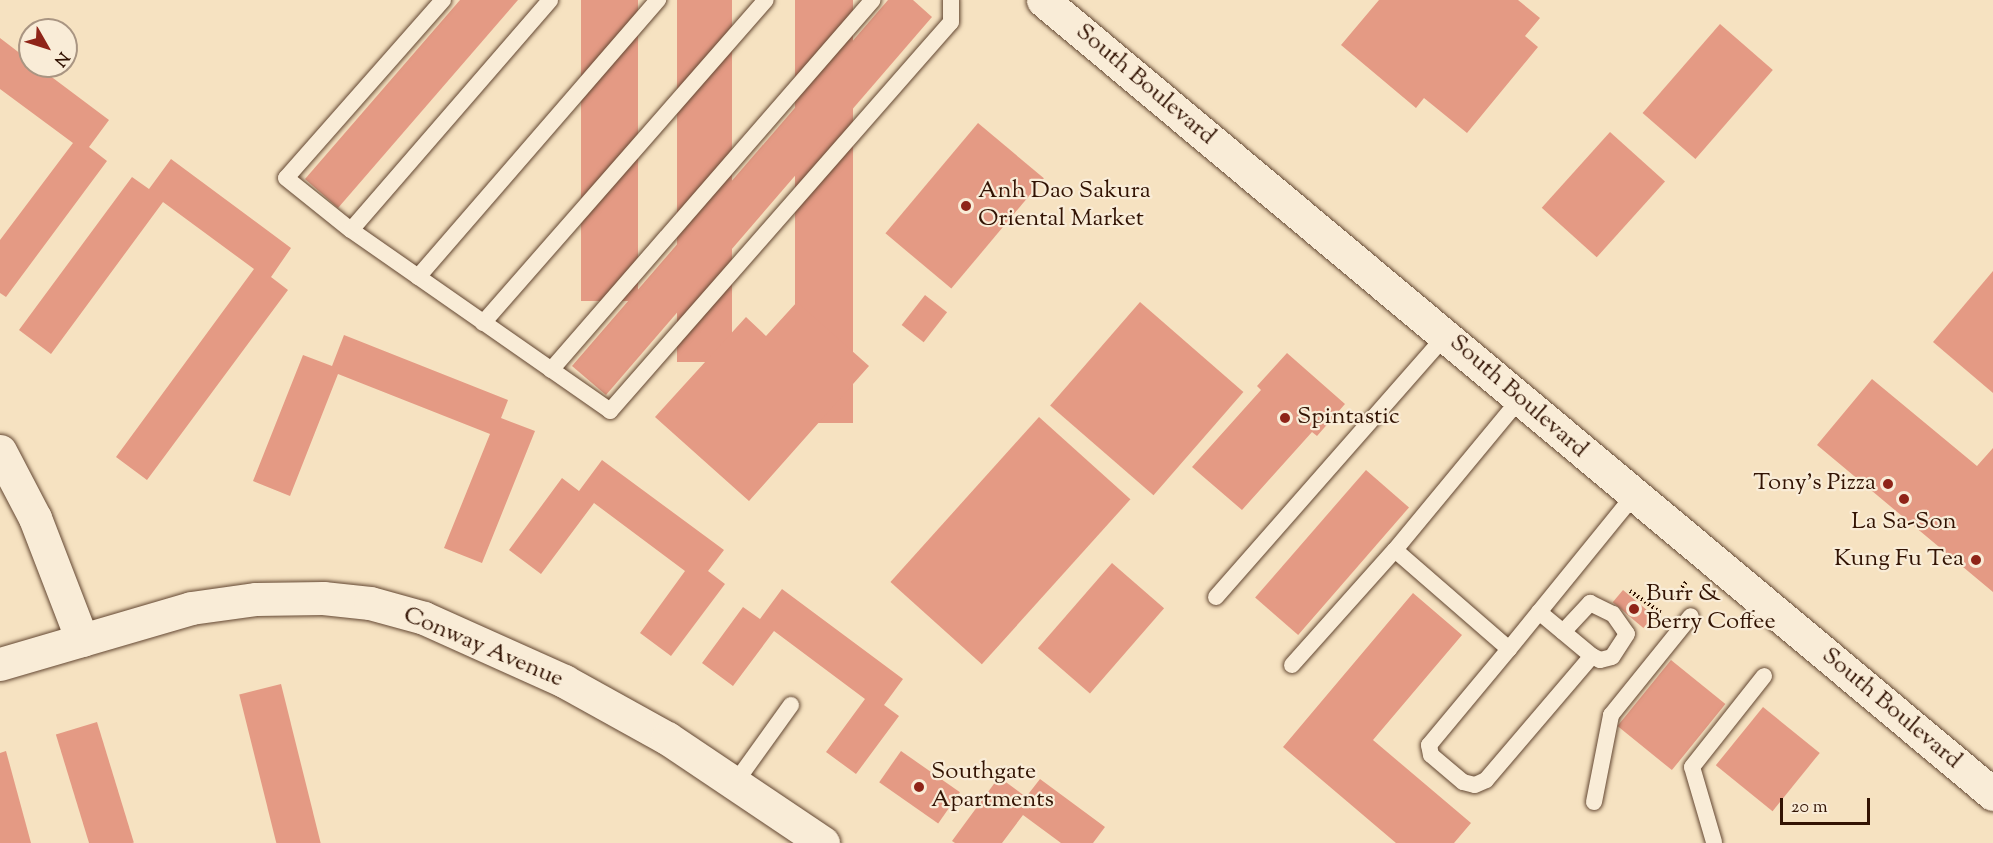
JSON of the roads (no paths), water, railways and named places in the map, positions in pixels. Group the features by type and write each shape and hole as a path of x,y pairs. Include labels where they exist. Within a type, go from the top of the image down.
{"main road":[{"name":"South Boulevard","path":"1043,0 1993,794"},
{"path":"0,450 34,518 82,640"},
{"name":"Conway Avenue","path":"0,664 191,608 256,599 323,598 370,603 424,618 564,681 667,738 823,843"}],"lane":[{"path":"443,0 286,178 351,230 609,411 951,22 951,0"},
{"path":"351,230 550,0"},
{"path":"418,277 658,0"},
{"path":"483,322 766,0"},
{"path":"551,370 873,0"},
{"path":"1216,597 1446,335"},
{"path":"1292,665 1395,550 1519,400"},
{"path":"1592,656 1486,780 1475,785 1463,782 1431,755 1429,745 1634,495"},
{"path":"1395,550 1509,649"},
{"path":"1539,612 1563,632 1592,656 1600,660 1612,657 1627,634 1613,614 1590,603 1563,632"},
{"path":"1594,802 1611,716 1691,616"},
{"path":"1714,842 1692,767 1764,676"},
{"path":"735,783 791,705"}],"place":[{"name":"Anh Dao Sakura Oriental Market","path":"966,206"},
{"name":"Spintastic","path":"1285,418"},
{"name":"Tony's Pizza","path":"1888,484"},
{"name":"La Sa-Son","path":"1904,499"},
{"name":"Kung Fu Tea","path":"1976,560"},
{"name":"Burr & Berry Coffee","path":"1634,609"},
{"name":"Southgate Apartments","path":"919,787"}]}
